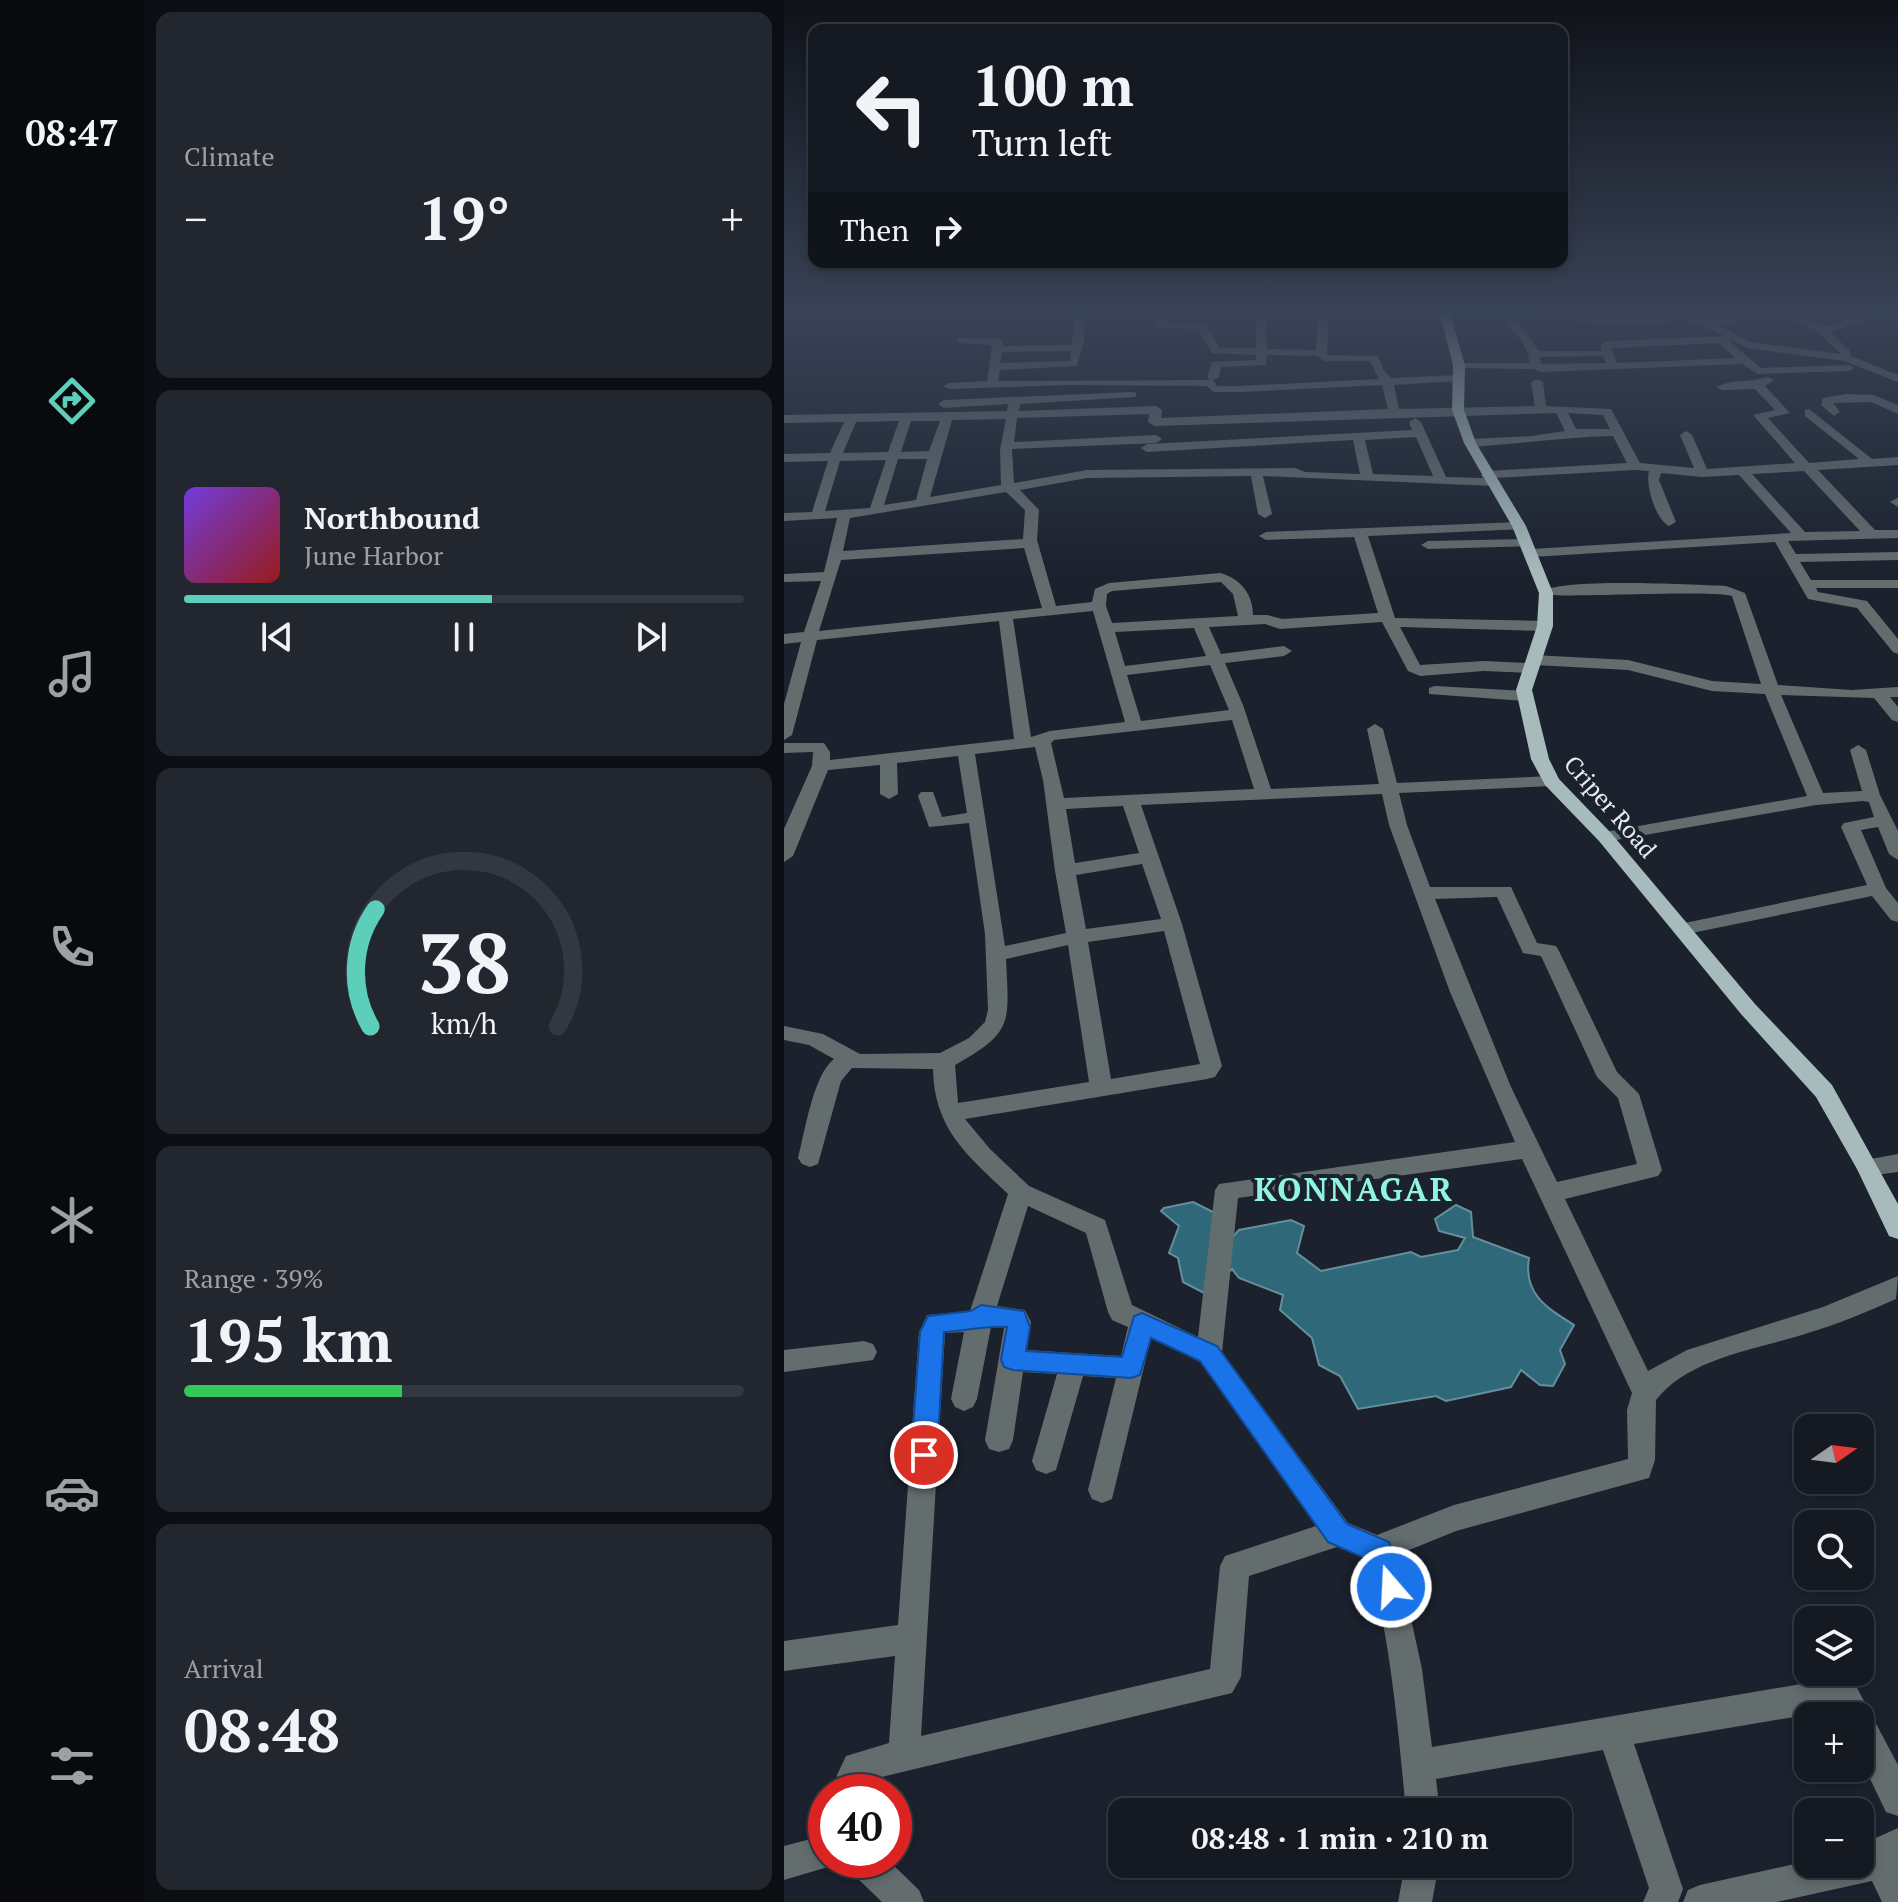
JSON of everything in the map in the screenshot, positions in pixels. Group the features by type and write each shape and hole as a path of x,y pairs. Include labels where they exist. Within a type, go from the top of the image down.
{"main road":[{"name":"Criper Road","path":"1459,399 1459,411 1470,443 1526,540 1546,593 1545,626 1531,664 1525,696 1540,759 1551,781 1605,837 1748,1009 1824,1091 1868,1167 1898,1229"}],"street":[{"path":"916,405 1053,399"},
{"path":"1065,414 1066,399"},
{"path":"1215,421 1217,399"},
{"path":"1274,399 1275,417"},
{"path":"1330,399 1332,413"},
{"path":"1390,399 1394,412"},
{"path":"1539,399 1541,409"},
{"path":"1773,399 1784,413 1759,415 1779,435 1781,443 1872,535"},
{"path":"1834,412 1827,405 1827,400 1836,399"},
{"path":"1881,399 1898,410"},
{"path":"1008,487 1007,446 1015,401"},
{"path":"1560,409 1572,433"},
{"path":"784,419 1156,410 1152,443 1137,456 1134,473"},
{"path":"1154,422 1332,413 1604,410 1610,414 1635,466"},
{"path":"1410,411 1440,478"},
{"path":"1809,413 1866,458 1862,464"},
{"path":"1315,440 1316,415"},
{"path":"876,509 906,417"},
{"path":"922,501 947,417"},
{"path":"817,516 835,457 852,418"},
{"path":"1243,419 1247,441"},
{"path":"1470,443 1532,440 1572,433 1618,432"},
{"path":"784,517 844,515 1087,474 1256,472 1294,456 1315,440 1420,433"},
{"path":"1686,435 1702,473"},
{"path":"1358,436 1367,476"},
{"path":"1007,446 1247,441 1294,456 1303,476 1490,478 1635,466 1702,473 1898,461"},
{"path":"784,458 934,455"},
{"path":"1656,468 1653,480 1669,522"},
{"path":"1758,469 1785,502"},
{"path":"1742,470 1801,536"},
{"path":"1256,472 1265,514"},
{"path":"1008,487 1023,498 1032,510 1034,563 1050,610"},
{"path":"784,735 810,636 830,576 844,515"},
{"path":"1266,536 1360,533 1526,540"},
{"path":"1360,533 1389,620 1414,668 1420,671 1531,664 1628,665 1712,686 1879,694 1898,692"},
{"path":"1428,545 1526,540 1898,534"},
{"path":"1779,537 1805,584 1817,598 1862,604 1898,649"},
{"path":"835,556 1031,543"},
{"path":"1792,558 1898,556"},
{"path":"784,578 830,576"},
{"path":"1132,727 1099,606 1100,592 1109,587 1220,577 1235,584 1246,610 1244,620"},
{"path":"1805,584 1898,584"},
{"path":"1546,593 1578,589 1733,590 1741,596 1794,752 1817,799"},
{"path":"784,639 1099,606"},
{"path":"1005,615 1033,742 1055,804 1101,1088"},
{"path":"1106,628 1271,619 1280,624 1389,620 1545,626"},
{"path":"1199,622 1238,714 1264,794"},
{"path":"1280,624 1278,635 1284,651 1284,669"},
{"path":"1119,671 1284,651"},
{"path":"1435,691 1525,696"},
{"path":"1879,694 1898,717"},
{"path":"821,766 1033,742 1050,736 1238,714"},
{"path":"1375,729 1398,825 1460,992 1529,1149 1645,1392 1639,1469 1454,1518 1385,1545 1380,1551"},
{"path":"784,748 818,747 822,752 821,766 784,856"},
{"path":"784,1033 821,1041 848,1060 863,1063 944,1061 977,1043 995,1025 998,1010 996,955 966,750"},
{"path":"1858,750 1898,854"},
{"path":"888,760 889,794"},
{"path":"1055,804 1551,781"},
{"path":"927,796 935,823 976,817"},
{"path":"1605,837 1684,826 1817,799 1898,798"},
{"path":"950,1113 1203,1073 1210,1069 1172,924 1131,802"},
{"path":"1883,821 1850,827 1876,888 1898,916"},
{"path":"1064,871 1148,857"},
{"path":"1682,929 1876,888"},
{"path":"1424,893 1504,891 1530,948 1549,951 1608,1077 1628,1094 1650,1170 1550,1193"},
{"path":"996,955 1075,937 1172,924"},
{"path":"810,1158 830,1081 835,1070 848,1060"},
{"path":"944,1061 945,1094 950,1113 979,1152 1021,1192 1096,1227 1118,1308 1127,1317 1209,1354 1338,1533 1380,1551 1391,1587 1407,1669 1422,1798"},
{"path":"1209,1354 1226,1191 1529,1149"},
{"path":"1868,1167 1898,1163"},
{"path":"964,1399 980,1318 1021,1192"},
{"path":"1645,1392 1661,1376 1681,1364 1809,1323 1898,1286"},
{"path":"904,1756 933,1325 938,1322 980,1318 1017,1320 999,1440"},
{"path":"1102,1490 1142,1323"},
{"path":"784,1361 864,1352"},
{"path":"1013,1360 1131,1368"},
{"path":"1046,1461 1073,1365"},
{"path":"854,1774 857,1767 1221,1682 1225,1677 1235,1566 1338,1533"},
{"path":"784,1656 912,1638"},
{"path":"1420,1765 1836,1694 1845,1697 1848,1702"},
{"path":"1613,1731 1666,1889 1660,1902"},
{"path":"1874,1752 1898,1800"},
{"path":"1700,1902 1889,1853 1898,1899"},
{"path":"784,1863 808,1857"},
{"path":"882,1878 907,1902"},
{"path":"1415,1902 1419,1878"}],"water":[{"path":"1193,1202 1215,1213 1226,1244 1239,1230 1291,1220 1304,1226 1297,1253 1321,1271 1411,1252 1421,1257 1458,1250 1465,1238 1439,1231 1435,1219 1456,1205 1471,1212 1473,1237 1529,1258 1528,1271 1533,1291 1546,1306 1574,1325 1560,1350 1565,1364 1553,1386 1540,1385 1521,1370 1511,1387 1446,1401 1436,1396 1358,1409 1340,1376 1319,1365 1312,1338 1280,1310 1283,1295 1239,1278 1232,1269 1206,1294 1183,1282 1178,1258 1169,1253 1179,1226 1161,1211"}],"district":[{"name":"KONNAGAR","path":"1354,1190"}],"route":[{"path":"924,1455 932,1332 936,1323 979,1321 981,1315 1016,1318 1018,1327 1013,1360 1131,1368 1142,1323 1174,1335 1209,1354 1338,1533 1380,1551 1391,1587"}]}
